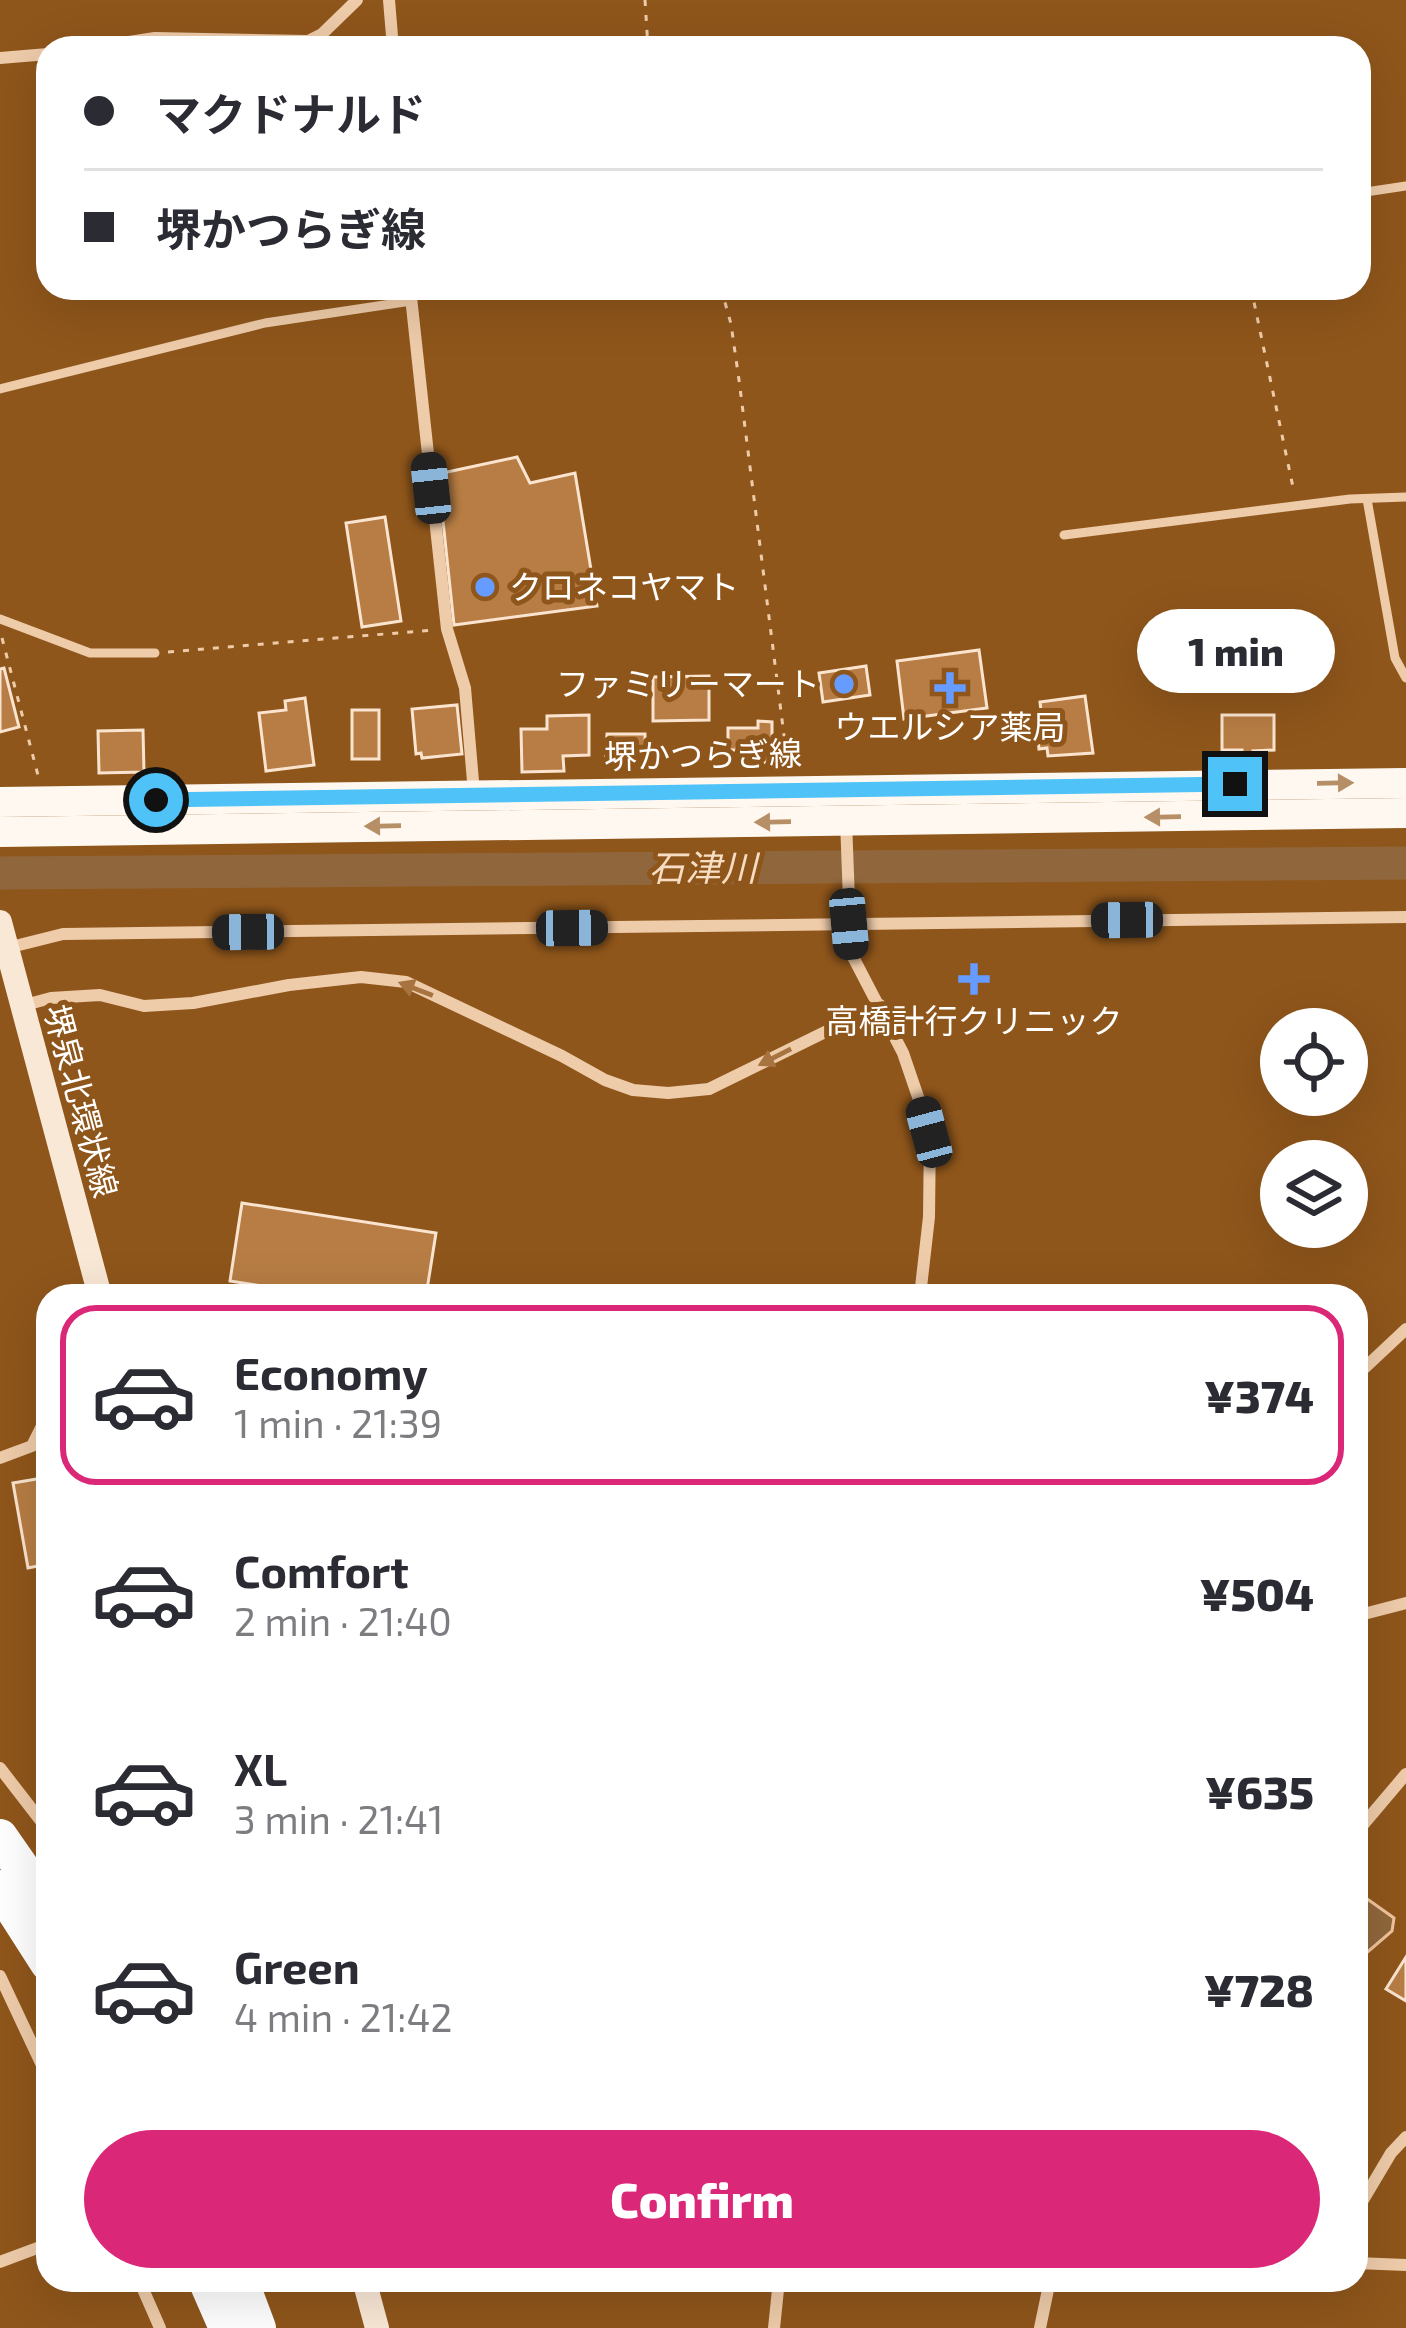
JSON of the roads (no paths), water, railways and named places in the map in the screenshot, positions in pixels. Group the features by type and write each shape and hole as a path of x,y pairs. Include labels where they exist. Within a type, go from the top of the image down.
{"highway":[{"path":"0,1837 36,1889"},
{"path":"0,1888 36,1944"},
{"path":"211,2292 226,2328"},
{"path":"244,2292 258,2328"}],"main road":[{"name":"堺かつらぎ線","path":"0,802 790,790 846,818 1406,783"},
{"name":"堺かつらぎ線","path":"0,832 1406,813"},
{"name":"堺泉北環状線","path":"2,937 97,1284"},
{"path":"367,2292 377,2328"}],"street":[{"path":"318,36 357,0"},
{"path":"389,0 392,36"},
{"path":"0,58 36,55"},
{"path":"411,300 447,629 465,688 474,794"},
{"path":"846,818 851,953 920,1096 929,1132 930,1200 921,1284"},
{"path":"2,937 1406,917"},
{"path":"21,1006 51,998 100,995 144,1006 193,1003 361,977 406,982 605,1080 634,1090 668,1093 709,1089 880,1005"},
{"path":"1368,1365 1406,1329"},
{"path":"0,1458 32,1446 36,1438"},
{"path":"1368,1613 1406,1603"},
{"path":"0,1768 36,1814"},
{"path":"1368,1819 1406,1774"},
{"path":"0,1976 36,2052"},
{"path":"1368,2191 1390,2153 1406,2137"},
{"path":"0,2262 36,2248"},
{"path":"1368,2264 1406,2266"},
{"path":"145,2292 160,2328"},
{"path":"774,2328 778,2292"},
{"path":"1040,2328 1048,2292"}],"lane":[{"path":"1371,191 1406,186"},
{"path":"0,389 265,323 380,300"},
{"path":"1064,535 1406,497"},
{"path":"1366,499 1394,658 1406,678"},
{"path":"0,619 90,652 155,653"}],"waterway":[{"name":"石津川","path":"0,873 1406,863"}],"place":[{"name":"クロネコヤマト","path":"485,587"},
{"name":"ファミリーマート","path":"844,684"},
{"name":"ウエルシア薬局","path":"950,688"},
{"name":"高橋計行クリニック","path":"974,979"}]}
